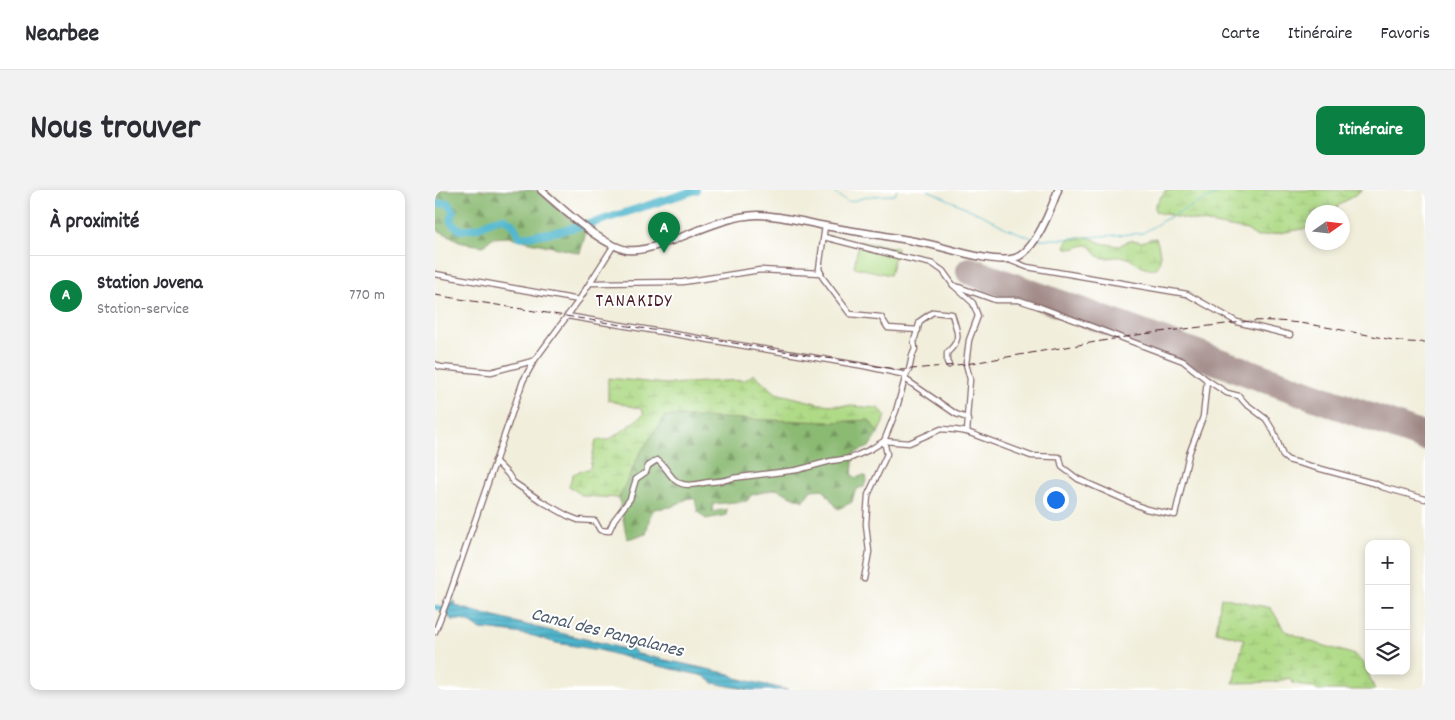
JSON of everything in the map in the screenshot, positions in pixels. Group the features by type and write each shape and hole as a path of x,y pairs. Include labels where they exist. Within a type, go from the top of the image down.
{"main road":[{"path":"541,190 586,228 614,245 629,250 646,249 727,220 758,215 791,219 933,245 961,253 1009,260 1023,255 1031,247 1046,220 1058,190"}],"street":[{"path":"825,226 819,269 823,278 850,314 881,317 888,328 918,330"},
{"path":"824,237 933,264 943,271 953,284 973,303 978,316 969,340 966,364 970,379 967,432"},
{"path":"435,632 523,381 534,361 579,300 614,245"},
{"path":"1009,260 1027,267 1187,294 1237,322 1289,335"},
{"path":"590,283 683,282 760,270 821,273"},
{"path":"435,274 579,300"},
{"path":"953,284 995,300 1019,300 1026,302 1183,361 1227,393 1239,396 1266,419 1274,432 1283,456 1288,460 1425,499"},
{"path":"864,579 869,552 866,524 868,495 887,454 884,441 896,412 905,377 909,370 920,321 933,312 952,314 958,330 955,345 947,353 949,365"},
{"path":"567,316 864,366 905,377 956,414 967,418"},
{"path":"435,364 440,367 491,372 534,361"},
{"path":"495,461 513,482 541,501 578,520 595,521 600,530 609,531 614,520 630,499 636,479 646,472 647,466 657,460 676,482 695,485 797,470 851,458 884,441 909,443 941,429 967,432 1031,456 1058,457 1062,466 1078,479 1146,509 1175,515 1189,454 1203,417 1207,380"}],"green space":[{"path":"435,190 535,190 584,230 585,236 580,253 508,237 492,238 484,246 463,243 435,229"},
{"path":"1166,190 1362,190 1340,205 1305,205 1305,229 1257,237 1247,230 1160,213 1155,211 1155,205"},
{"path":"1078,237 1089,237 1101,243 1119,246 1130,241 1142,242 1156,238 1160,254 1159,265 1152,269 1142,267 1125,257 1101,257 1087,245 1074,249 1065,247 1068,240"},
{"path":"859,241 897,248 890,275 854,267"},
{"path":"754,374 776,393 820,404 879,408 886,416 878,433 869,420 829,422 665,416 640,453 619,498 583,496 569,486 573,474 590,468 596,440 608,440 644,414 641,409 608,400 608,378 666,384 745,380"},
{"path":"665,416 829,422 869,420 878,433 869,447 854,453 852,475 856,478 864,475 867,478 864,487 856,490 852,502 838,509 823,489 811,490 803,501 776,489 751,495 747,501 713,504 712,512 727,509 726,515 706,519 698,512 695,499 689,498 671,507 654,509 650,516 646,534 627,539 619,498 640,453"},
{"path":"1221,597 1271,608 1284,630 1312,642 1355,655 1364,664 1365,675 1369,675 1375,690 1316,690 1293,683 1290,678 1274,682 1233,683 1244,639 1216,632"}],"water":[{"path":"455,601 456,606 498,618 625,649 631,648 638,654 730,674 736,678 788,690 750,690 713,683 704,676 599,650 556,643 534,636 481,630 468,622 452,620 444,613 448,605"}],"waterway":[{"path":"435,204 448,203 453,211 451,222 460,230 477,228 503,218 512,223 519,236 522,237 593,223 696,190"},
{"path":"838,190 834,193 848,202 871,196 895,195 897,190"},
{"path":"928,190 1006,228 1032,238"},
{"path":"1038,239 1143,233 1164,220 1224,190"},
{"name":"Canal des Pangalanes","path":"435,607 447,611"}],"runway":[{"path":"970,271 1425,437"}],"railway":[{"path":"435,295 901,370 966,364 1143,334 1251,321 1293,322 1394,340 1425,342"}],"place":[{"name":"Station Jovena","path":"664,253"}],"district":[{"name":"TANAKIDY","path":"634,302"}]}
